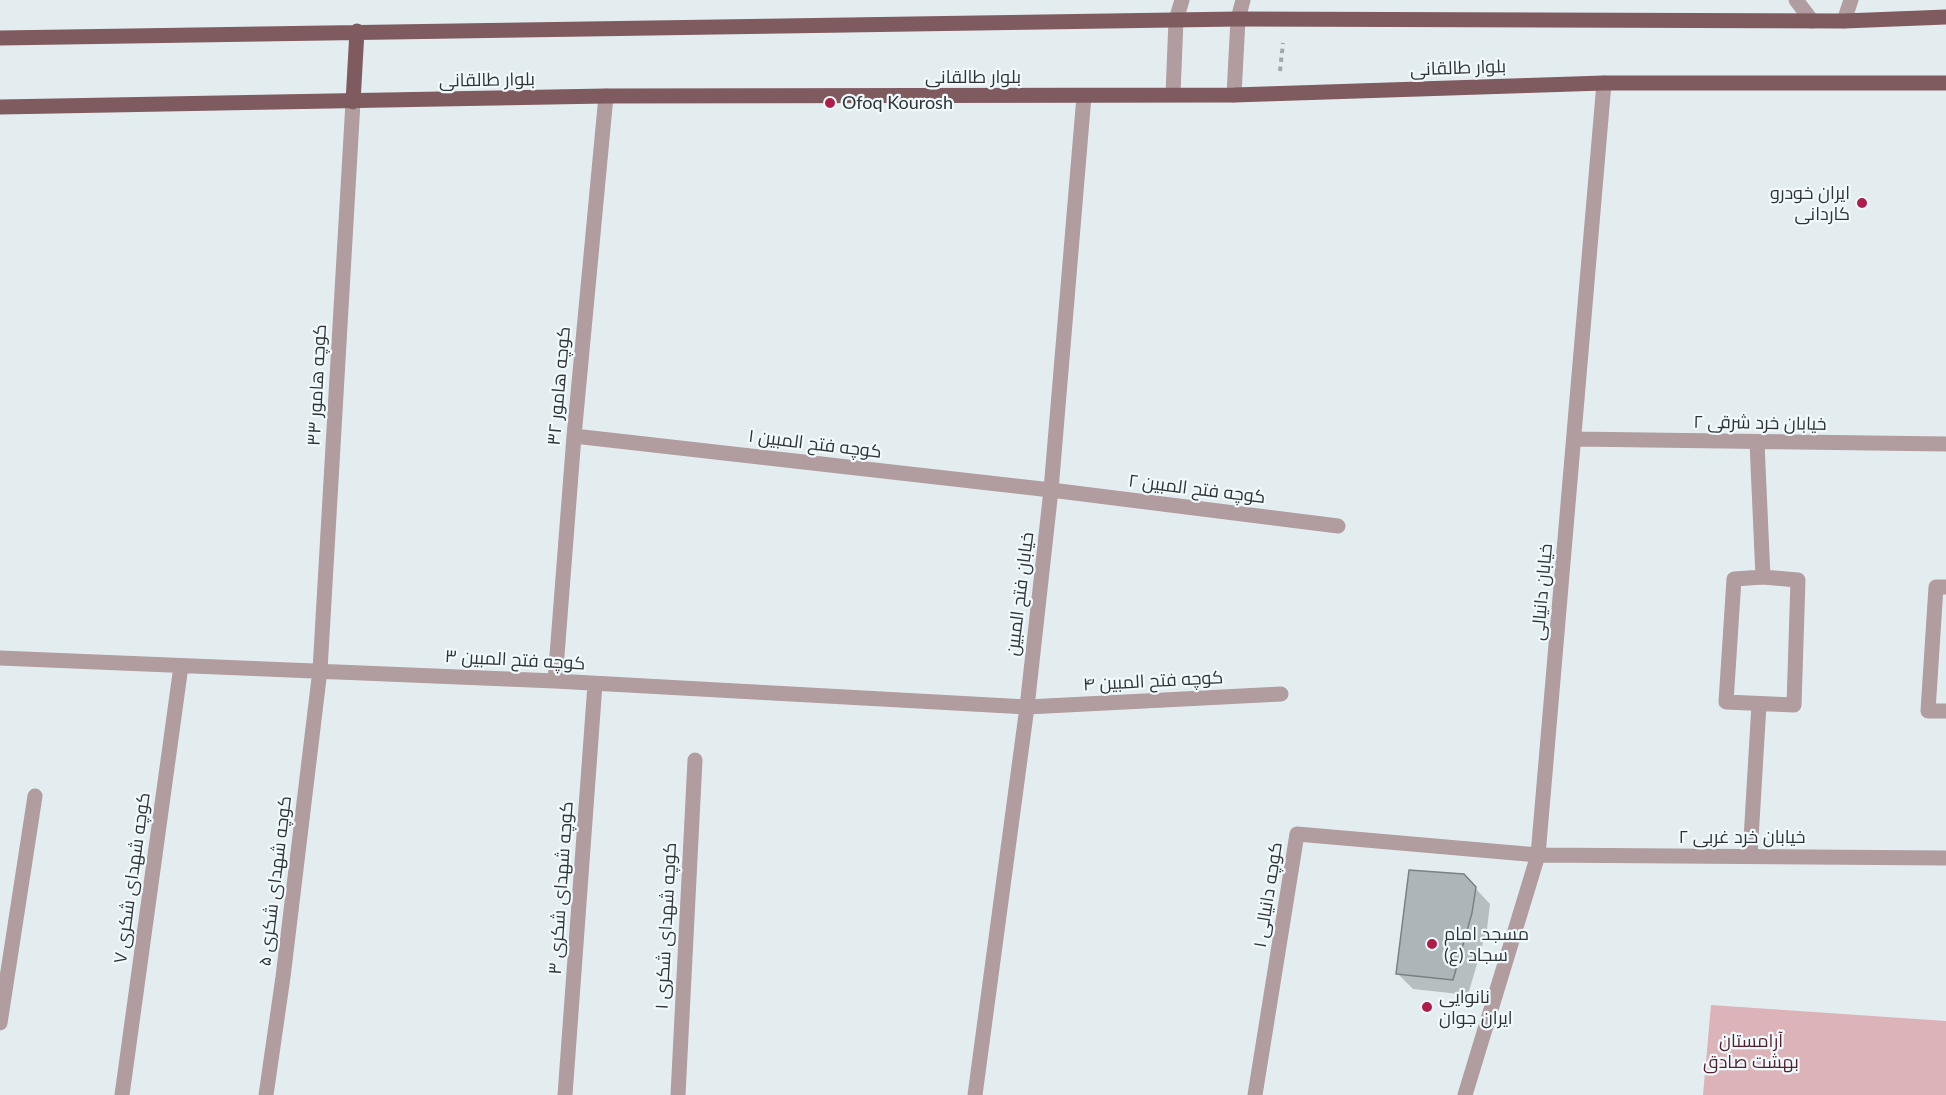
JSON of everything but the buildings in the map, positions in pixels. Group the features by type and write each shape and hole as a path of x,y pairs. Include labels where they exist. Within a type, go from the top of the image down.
{"main road":[{"path":"0,38 1238,19 1844,21 1946,17"},
{"path":"353,102 357,31"},
{"name":"بلوار طالقانی","path":"0,107 606,96 1234,95 1604,83 1946,82"}],"street":[{"path":"1173,94 1176,20 1182,0"},
{"path":"1234,95 1238,19 1243,0"},
{"path":"1796,0 1812,21"},
{"path":"1844,21 1851,0"},
{"name":"خیابان دانیالی","path":"1465,1095 1539,855 1604,83"},
{"name":"کوچه هامور ۳۲","path":"555,681 574,436 606,96"},
{"name":"خیابان فتح المبین","path":"975,1095 1027,707 1052,490 1084,96"},
{"name":"کوچه هامور ۳۳","path":"320,670 353,102"},
{"name":"کوچه فتح المبین ۱","path":"574,436 1052,490"},
{"name":"خیابان خرد شرقی ۲","path":"1574,439 1946,444"},
{"path":"1757,443 1763,577"},
{"name":"کوچه فتح المبین ۲","path":"1052,490 1338,526"},
{"path":"1763,577 1798,580 1794,705 1726,702 1734,579 1763,577"},
{"path":"1946,587 1936,587 1928,711 1946,711"},
{"name":"کوچه فتح المبین ۳","path":"0,658 555,681 1027,707"},
{"name":"کوچه شهدای شکری ۷","path":"122,1095 181,666"},
{"name":"کوچه شهدای شکری ۵","path":"266,1095 283,978 320,670"},
{"name":"کوچه شهدای شکری ۳","path":"565,1095 595,684"},
{"name":"کوچه فتح المبین ۴","path":"1027,707 1281,694"},
{"path":"1750,856 1759,704"},
{"name":"کوچه شهدای شکری ۱","path":"678,1095 695,760"},
{"path":"0,1023 35,796"},
{"name":"کوچه دانیالی ۱","path":"1255,1095 1297,834 1539,855"},
{"name":"خیابان خرد غربی ۲","path":"1539,855 1946,858"}],"path":[{"path":"1279,93 1285,19"}],"green space":[{"name":"آرامستان بهشت صادق","path":"1711,1005 1946,1021 1946,1095 1703,1095"}],"place":[{"name":"Ofoq Kourosh","path":"830,103"},
{"name":"ایران خودرو کاردانی","path":"1862,203"},
{"name":"مسجد امام سجاد (ع)","path":"1432,944"},
{"name":"نانوایی ایران جوان","path":"1427,1007"}]}
